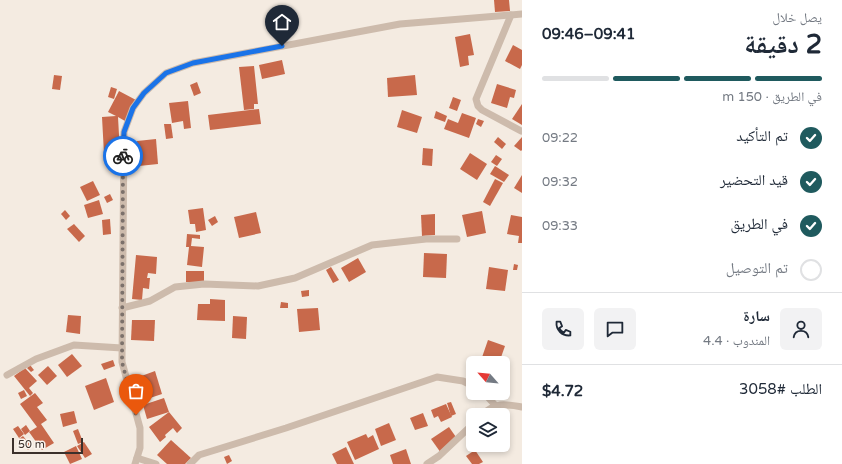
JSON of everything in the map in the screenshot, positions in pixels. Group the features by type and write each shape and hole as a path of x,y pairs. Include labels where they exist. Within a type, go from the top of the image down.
{"street":[{"path":"156,464 136,461 140,448 140,428 122,362 124,132 133,108 144,93 166,73 193,63 400,24 522,14"},
{"path":"511,15 476,99 478,106 482,110 521,132"},
{"path":"122,308 150,301 175,288 204,284 258,286 295,278 372,245 426,239 457,239"},
{"path":"7,375 36,359 74,345 122,348"},
{"path":"190,464 198,455 286,428 437,377 466,382"},
{"path":"490,400 495,405"},
{"path":"491,408 495,405 507,404 522,407"},
{"path":"427,464 439,456 466,431"}],"building":[{"path":"494,0 509,0 510,11 495,12"},
{"path":"470,34 474,55 468,56 469,65 460,67 455,37"},
{"path":"513,45 522,50 522,65 520,69 505,61"},
{"path":"282,60 285,74 262,79 259,65"},
{"path":"254,66 258,104 254,104 254,109 244,110 239,67"},
{"path":"54,75 62,76 60,90 52,89"},
{"path":"415,75 417,95 388,97 387,78"},
{"path":"197,82 201,93 194,96 190,85"},
{"path":"497,84 516,90 514,98 510,97 507,108 491,103"},
{"path":"111,87 117,89 114,99 108,97"},
{"path":"119,91 136,100 125,121 118,117 120,153 104,154 102,117 116,116 108,112"},
{"path":"453,97 461,100 457,111 449,108"},
{"path":"188,101 191,128 184,129 183,121 172,123 169,103"},
{"path":"522,104 522,125 512,119"},
{"path":"259,109 261,124 210,130 208,115"},
{"path":"402,110 422,117 417,133 397,127"},
{"path":"436,111 447,116 445,122 434,118"},
{"path":"462,113 476,118 469,138 444,129 448,119 458,123"},
{"path":"478,119 484,121 481,127 476,124"},
{"path":"164,124 171,124 173,138 166,139"},
{"path":"498,137 506,144 502,149 494,142"},
{"path":"522,137 522,150 521,151 514,146"},
{"path":"156,139 158,164 139,166 137,141"},
{"path":"423,148 433,149 432,166 422,165"},
{"path":"470,153 487,164 477,180 460,169"},
{"path":"496,155 502,159 497,166 491,162"},
{"path":"495,166 509,175 504,182 490,174"},
{"path":"522,175 522,193 514,188"},
{"path":"495,179 503,183 490,206 483,202"},
{"path":"93,181 100,195 87,201 80,187"},
{"path":"110,194 113,200 107,203 104,197"},
{"path":"99,200 103,214 88,218 84,205"},
{"path":"203,208 206,230 196,232 195,224 190,224 188,210"},
{"path":"65,210 70,216 66,220 61,214"},
{"path":"482,211 486,233 467,237 462,215"},
{"path":"256,212 261,233 239,238 234,217"},
{"path":"435,214 435,235 422,236 421,215"},
{"path":"511,215 522,217 522,243 518,243 519,236 507,234"},
{"path":"215,216 218,222 212,226 208,220"},
{"path":"110,219 111,234 103,235 102,220"},
{"path":"74,224 85,236 79,242 67,229"},
{"path":"187,234 200,235 200,239 192,238 191,246 204,247 202,267 187,265 189,247 186,247"},
{"path":"424,253 447,254 446,278 423,277"},
{"path":"136,255 157,257 156,274 148,273 147,278 150,278 149,289 143,288 142,300 132,299"},
{"path":"358,258 366,272 349,282 341,268"},
{"path":"514,264 518,265 517,270 513,270"},
{"path":"331,267 339,280 333,283 326,270"},
{"path":"489,267 508,270 505,291 486,289"},
{"path":"186,271 204,271 204,282 186,282"},
{"path":"309,290 309,296 302,297 301,291"},
{"path":"210,299 225,300 225,321 197,320 198,304 210,304"},
{"path":"281,302 288,303 288,308 280,308"},
{"path":"318,308 320,330 299,332 297,309"},
{"path":"68,315 81,316 80,334 66,332"},
{"path":"233,316 247,317 246,339 232,338"},
{"path":"132,320 155,320 154,341 131,340"},
{"path":"488,340 505,346 501,356 482,356"},
{"path":"72,354 82,366 67,377 58,365"},
{"path":"113,360 115,366 104,370 101,364"},
{"path":"30,365 34,370 31,372 27,368"},
{"path":"48,366 57,376 47,385 38,375"},
{"path":"25,368 37,381 29,388 33,393 30,396 14,376"},
{"path":"155,371 162,394 144,400 136,378"},
{"path":"106,378 114,402 94,410 85,386"},
{"path":"24,390 27,396 21,399 18,393"},
{"path":"35,393 43,403 37,407 47,420 41,424 54,443 42,450 29,432 37,427 20,404"},
{"path":"164,398 169,412 147,419 143,405"},
{"path":"451,402 456,414 451,416 447,403"},
{"path":"446,404 452,417 441,422 438,416 434,418 431,410"},
{"path":"74,411 77,423 63,427 60,414"},
{"path":"169,412 182,428 177,433 173,428 160,442 149,427"},
{"path":"423,413 428,426 415,430 410,418"},
{"path":"389,423 396,440 381,446 375,429"},
{"path":"26,425 30,431 25,435 21,429"},
{"path":"18,426 24,434 19,438 13,429"},
{"path":"449,427 458,440 441,453 431,439"},
{"path":"78,429 83,442 78,444 73,431"},
{"path":"366,434 368,438 373,435 379,449 355,460 347,442"},
{"path":"23,436 32,447 28,450 19,439"},
{"path":"171,440 191,458 185,464 167,464 157,455"},
{"path":"84,442 92,454 85,458 77,446"},
{"path":"76,446 82,459 70,464 64,452"},
{"path":"346,447 354,464 337,464 332,454"},
{"path":"406,449 411,464 393,464 390,455"},
{"path":"472,452 476,452 483,462 479,464 472,464 466,456"},
{"path":"229,455 232,461 227,464 224,457"}],"way so far":[{"path":"123,156 122,362 136,415"}],"route":[{"path":"123,156 124,132 133,108 144,93 166,73 193,63 282,46"}]}
